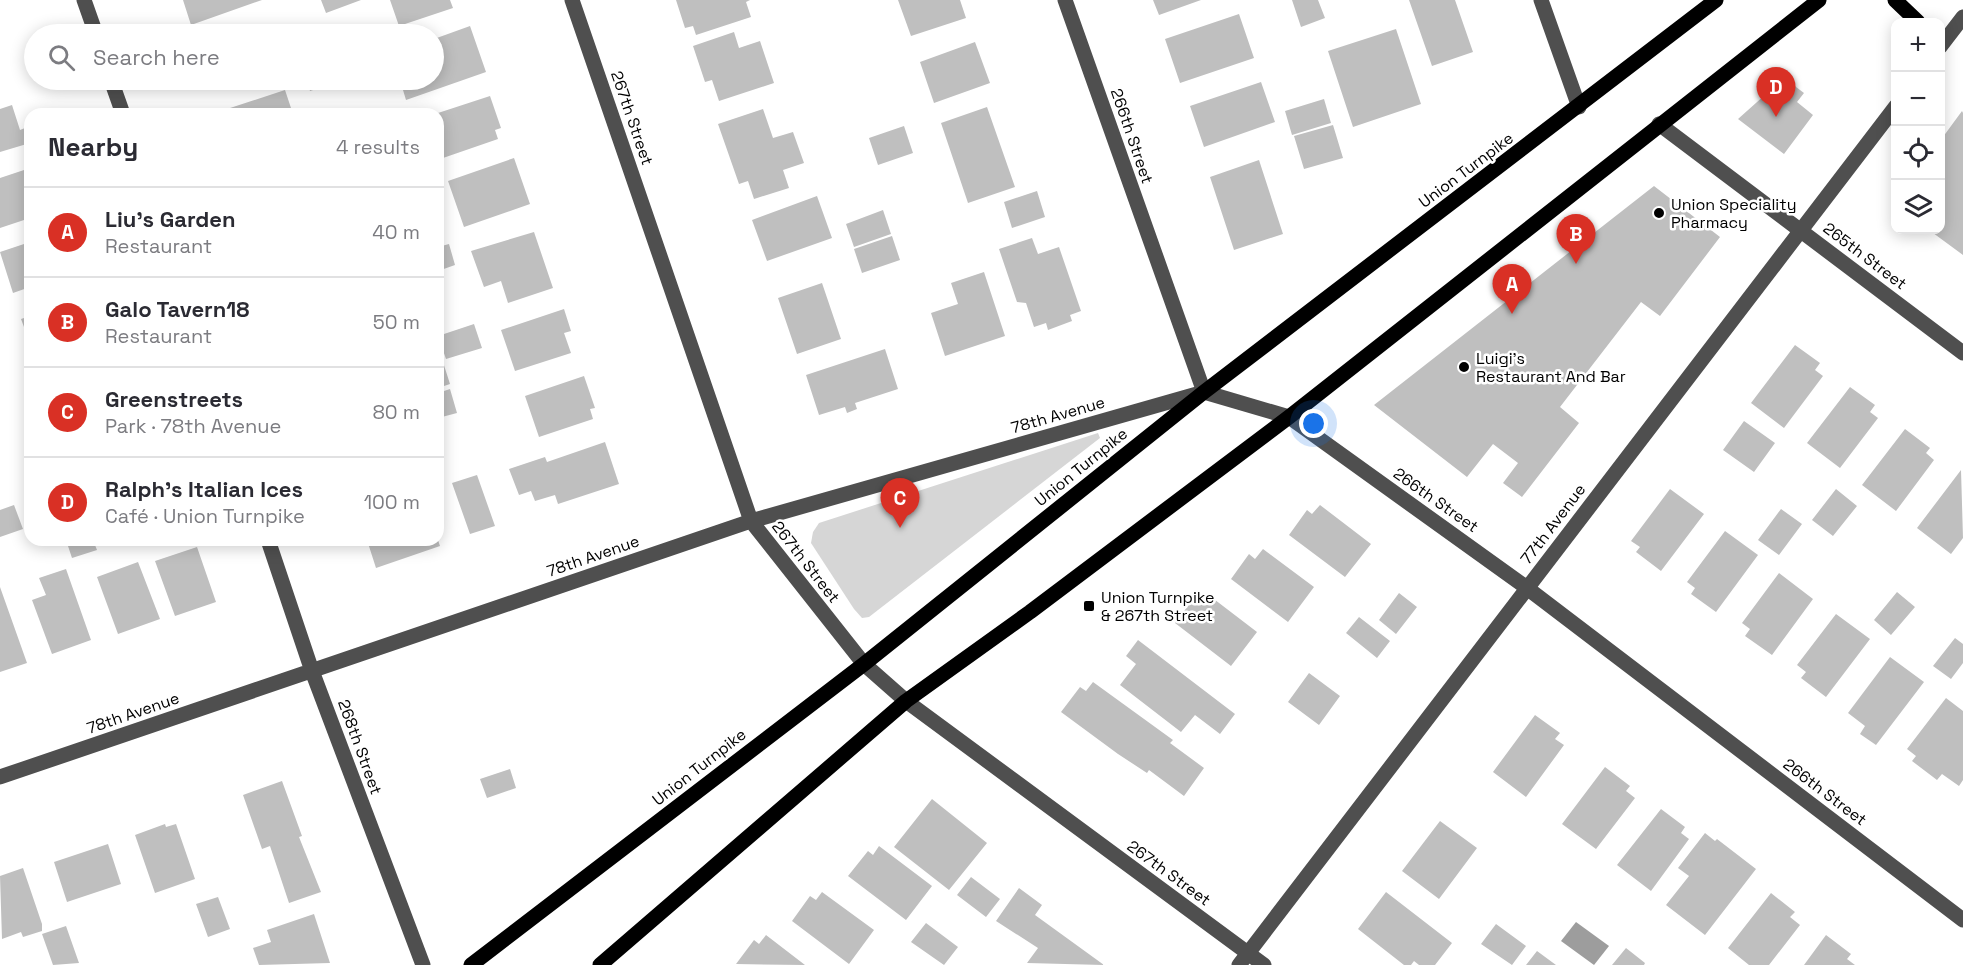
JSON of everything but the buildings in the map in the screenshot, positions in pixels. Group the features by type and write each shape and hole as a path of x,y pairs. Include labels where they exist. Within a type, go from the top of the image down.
{"main road":[{"name":"Union Turnpike","path":"471,965 864,664 1204,392 1716,0"},
{"path":"600,965 906,701 1030,612 1289,417 1819,0"},
{"path":"1895,0 1914,18"}],"street":[{"path":"84,0 92,24"},
{"name":"267th Street","path":"572,0 751,521 864,664 906,701 1244,959 1264,965"},
{"name":"266th Street","path":"1065,0 1204,392 1289,417 1527,588 1963,920"},
{"path":"1541,0 1579,107"},
{"path":"1945,42 1963,17"},
{"path":"115,90 121,108"},
{"name":"77th Avenue","path":"1244,959 1891,113"},
{"name":"265th Street","path":"1659,124 1963,353"},
{"name":"78th Avenue","path":"0,777 751,521 1204,392"},
{"name":"268th Street","path":"270,546 312,671 423,965"}],"shaded area":[{"path":"1098,433 1100,438 869,617 862,618 854,609 811,543 813,532 819,523"},
{"path":"1576,922 1609,946 1594,965 1561,941"}],"place":[{"name":"Ralph's Italian Ices","path":"1776,117"},
{"name":"Union Speciality Pharmacy","path":"1659,213"},
{"name":"Galo Tavern18","path":"1576,264"},
{"name":"Liu's Garden","path":"1512,314"},
{"name":"Luigi's Restaurant And Bar","path":"1464,367"},
{"name":"Greenstreets","path":"900,528"},
{"name":"Union Turnpike & 267th Street","path":"1089,606"}]}
